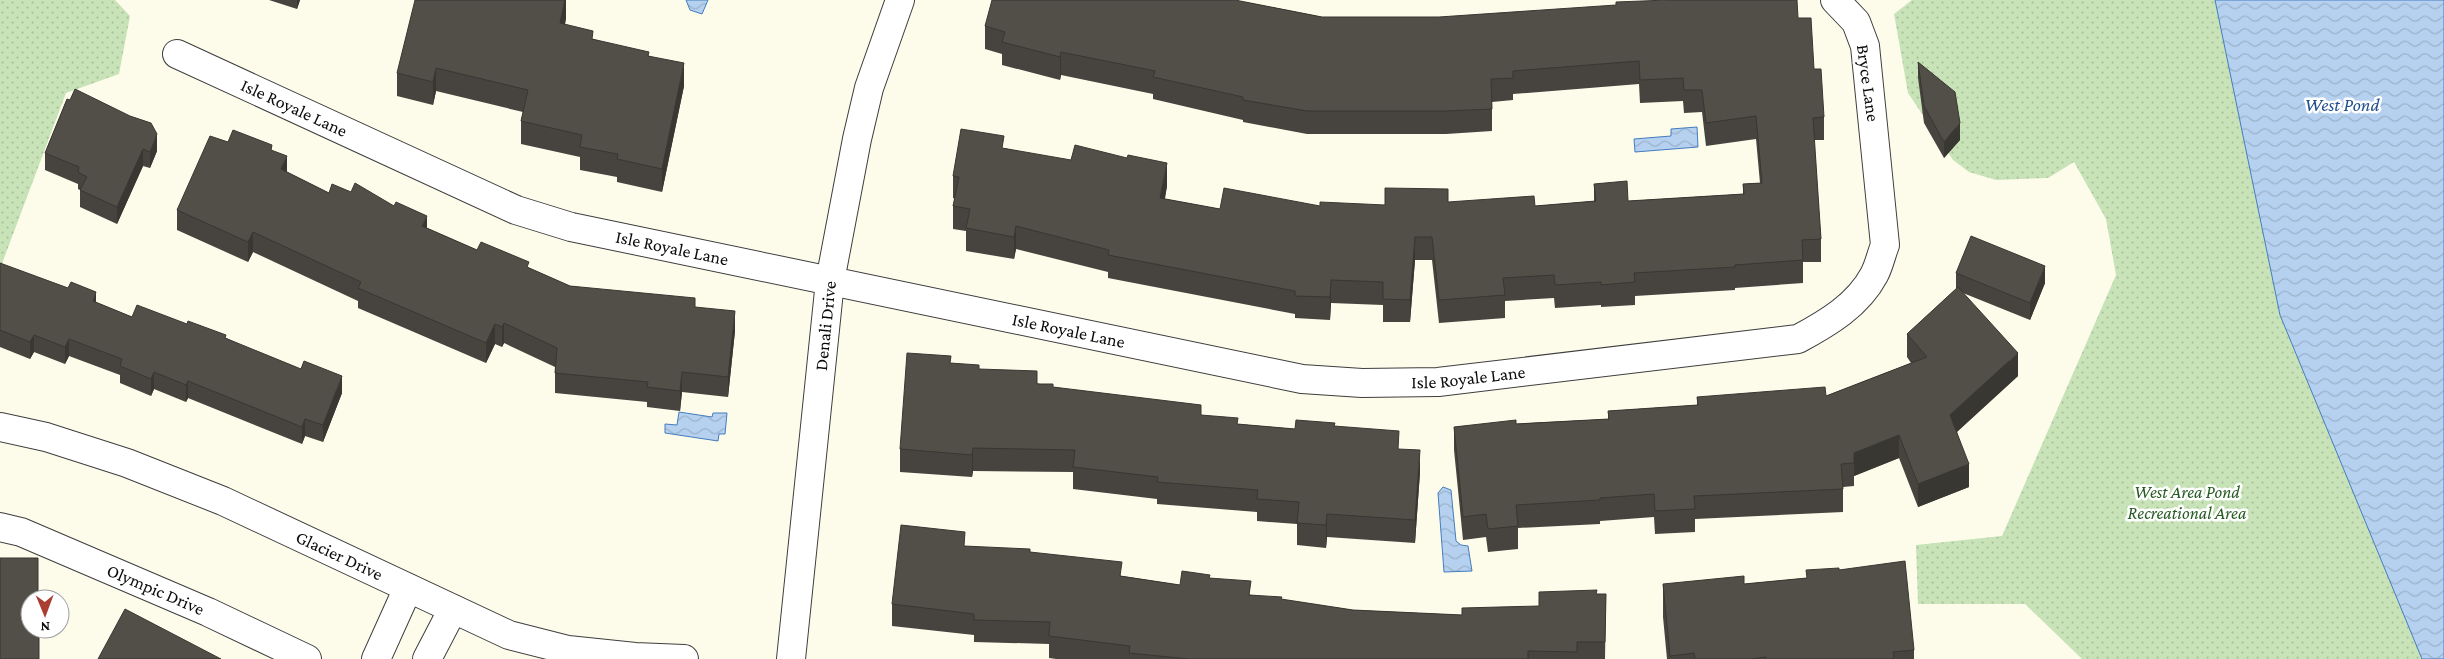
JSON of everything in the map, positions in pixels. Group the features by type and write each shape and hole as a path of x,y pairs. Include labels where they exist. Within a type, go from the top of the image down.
{"street":[{"name":"Denali Drive","path":"791,659 830,281 867,96 900,0"},
{"name":"Bryce Lane","path":"1835,0 1856,22 1865,46 1879,176"},
{"name":"Isle Royale Lane","path":"178,54 516,210 571,227 1302,379 1362,383 1438,382 1798,339 1829,322 1855,301 1874,275 1885,245 1879,176"},
{"name":"Glacier Drive","path":"0,427 46,437 135,466 223,501 509,635 568,650 634,657 684,659"},
{"name":"Olympic Drive","path":"0,528 21,532 208,612 306,659"},
{"path":"376,659 408,588"},
{"path":"427,659 453,609"}],"green space":[{"path":"0,0 115,0 130,16 119,74 66,93 0,269"},
{"name":"West Area Pond Recreational Area","path":"1912,0 2215,0 2280,315 2422,659 2082,659 2025,604 1918,604 1916,545 2002,536 2116,275 2106,219 2074,162 2048,178 1996,180 1969,172 1953,160 1908,93 1894,14"}],"water":[{"path":"686,0 708,0 702,14 690,10"},
{"name":"West Pond","path":"2215,0 2444,0 2444,659 2422,659 2280,315"},
{"path":"1697,127 1698,147 1635,152 1634,139 1671,136 1671,129"},
{"path":"679,412 712,417 713,413 727,413 725,434 719,434 718,441 665,433 665,424 677,425"},
{"path":"1443,487 1451,490 1456,541 1461,545 1468,546 1472,571 1444,572 1438,493"}],"building":[{"path":"415,0 565,0 560,23 593,31 592,39 649,52 648,56 684,63 662,169 617,159 618,154 580,147 582,135 521,121 528,90 436,68 433,82 397,73"},
{"path":"992,0 1235,0 1322,17 1439,17 1616,5 1616,2 1797,0 1798,18 1811,18 1814,69 1821,69 1824,117 1813,118 1821,239 1802,240 1803,260 1735,265 1735,267 1634,273 1635,282 1601,285 1601,282 1555,285 1554,275 1503,278 1505,295 1439,300 1432,237 1415,237 1410,300 1383,299 1383,282 1331,280 1330,297 1295,296 1295,291 1108,255 1109,250 1016,226 1014,237 966,228 970,209 953,206 959,177 953,176 961,129 1004,136 1002,148 1071,160 1075,145 1127,158 1128,155 1167,163 1160,198 1220,209 1224,188 1320,206 1320,202 1385,205 1385,188 1448,189 1448,202 1534,196 1535,206 1596,201 1594,184 1627,181 1628,201 1744,194 1743,184 1762,183 1756,116 1706,123 1702,90 1684,90 1683,78 1640,80 1639,61 1513,71 1513,78 1491,79 1492,109 1446,111 1307,111 1243,100 1243,97 1153,77 1155,71 1061,52 1060,57 1002,42 1005,32 985,26"},
{"path":"1918,62 1955,92 1960,123 1944,142 1924,106"},
{"path":"75,89 130,116 151,123 157,134 150,152 143,149 117,207 80,190 87,177 78,172 79,167 45,153 67,99 70,100"},
{"path":"233,130 272,145 271,150 287,156 281,169 329,193 332,184 351,192 355,183 394,206 396,202 427,216 422,226 477,250 481,242 529,262 527,267 570,286 695,298 695,307 735,311 728,377 682,372 680,391 647,387 648,382 555,373 557,348 504,323 502,327 495,324 486,343 358,288 361,282 253,232 248,242 177,210 210,136 228,142"},
{"path":"1971,236 2045,266 2030,303 1956,273"},
{"path":"0,263 68,288 71,282 96,292 93,301 132,317 137,305 187,324 188,321 226,335 225,338 301,369 304,361 342,376 323,425 305,419 302,427 188,381 186,385 154,372 151,379 120,366 122,359 69,339 65,347 34,335 30,342 0,330"},
{"path":"1958,287 2018,353 1950,415 1969,464 1918,484 1899,435 1854,453 1854,463 1841,464 1843,489 1694,496 1695,509 1655,511 1654,494 1600,498 1600,500 1516,505 1518,526 1488,529 1486,514 1463,517 1454,427 1516,420 1516,424 1609,419 1608,411 1698,405 1697,397 1825,387 1826,396 1927,357 1907,334"},
{"path":"907,353 951,356 950,363 979,365 979,369 1037,371 1037,384 1053,384 1053,387 1201,405 1201,415 1238,418 1237,424 1295,429 1296,420 1335,423 1334,426 1399,431 1398,449 1420,450 1415,520 1327,514 1326,525 1297,523 1299,502 1257,499 1258,490 1157,482 1158,477 1073,467 1075,450 973,448 972,455 900,449"},
{"path":"901,525 965,532 964,546 1030,549 1030,552 1122,562 1120,576 1180,585 1182,571 1210,575 1209,578 1251,581 1249,595 1282,597 1281,599 1353,610 1462,615 1462,608 1539,606 1539,592 1597,590 1596,594 1606,594 1605,642 1577,642 1577,652 1528,651 1528,659 1189,659 1129,653 1130,646 1049,636 1050,622 974,620 974,614 892,604"},
{"path":"0,558 38,558 38,589 20,589 20,639 39,639 39,659 0,659"},
{"path":"1905,561 1914,650 1893,652 1894,657 1892,659 1766,659 1766,657 1751,659 1695,659 1694,653 1670,656 1663,584 1744,576 1744,584 1807,578 1806,570 1839,568 1839,570"},
{"path":"125,609 221,659 98,659"}]}
